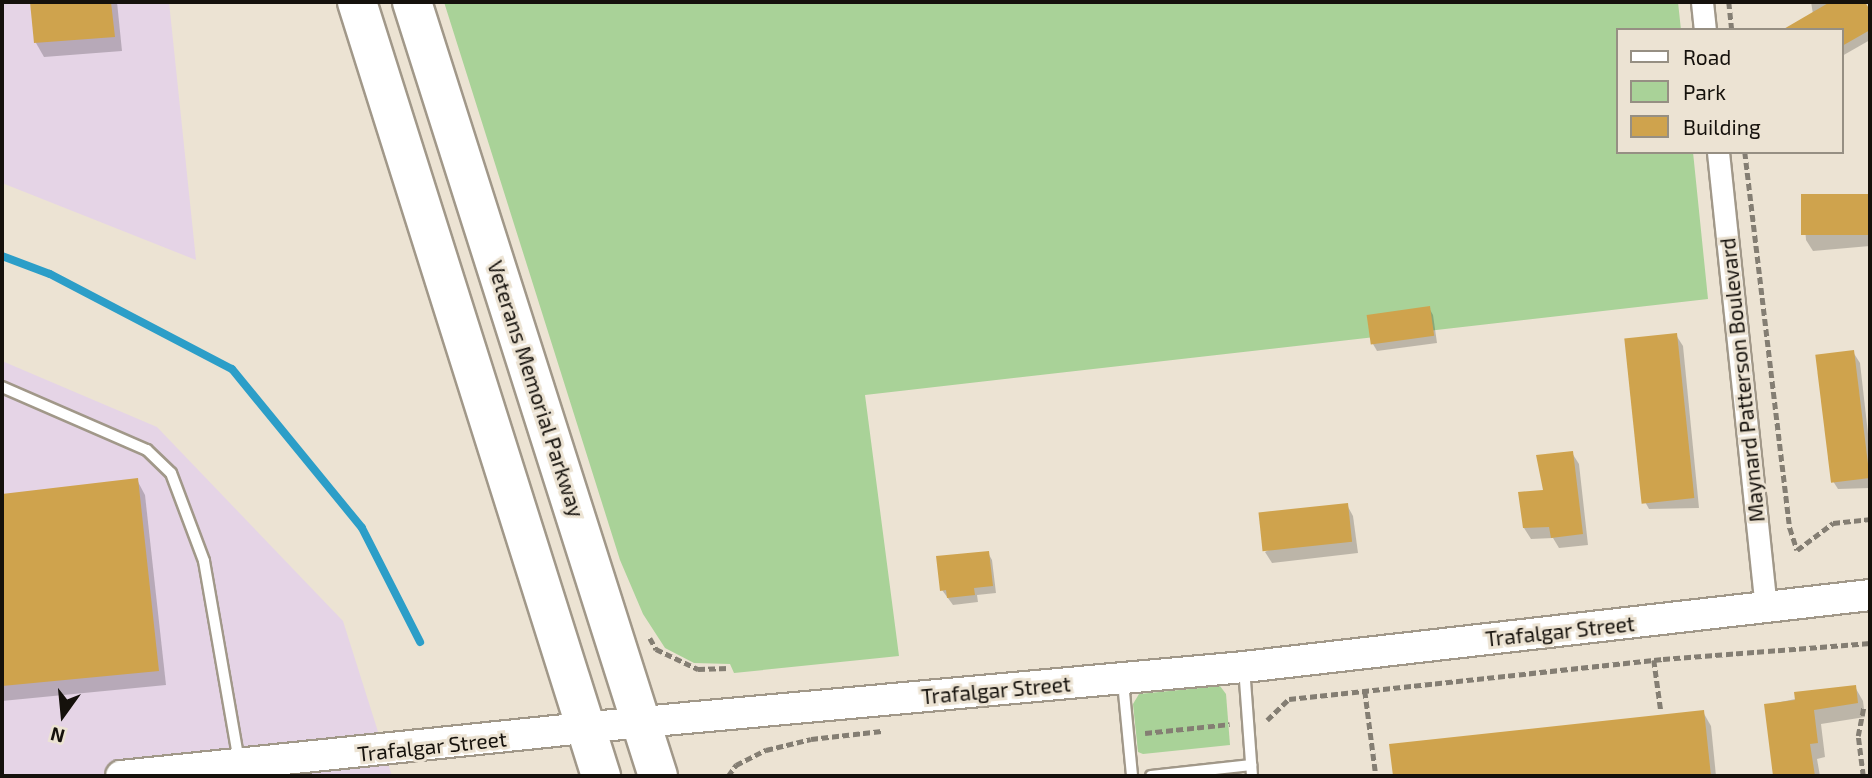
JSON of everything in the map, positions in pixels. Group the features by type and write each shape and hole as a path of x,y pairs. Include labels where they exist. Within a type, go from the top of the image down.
{"highway":[{"path":"357,2 601,776"},
{"name":"Veterans Memorial Parkway","path":"412,2 659,776"}],"main road":[{"name":"Trafalgar Street","path":"121,776 587,730 642,722 1244,667 1870,595"}],"street":[{"path":"1702,2 1705,28"},
{"name":"Maynard Patterson Boulevard","path":"1718,154 1766,607"}],"lane":[{"path":"2,387 147,450 171,473 204,561 240,765"},
{"path":"1151,776 1252,771 1244,667"},
{"path":"1122,678 1132,776"}],"path":[{"path":"1729,2 1732,28"},
{"path":"1745,154 1790,528 1797,551 1833,523 1870,519"},
{"path":"1128,734 1268,719 1289,699 1654,660 1870,643"},
{"path":"1654,660 1661,711"},
{"path":"1365,691 1376,776"},
{"path":"1863,776 1858,736 1864,706"},
{"path":"728,776 736,765 766,750 811,739 882,731"}],"shaded area":[{"path":"2,2 169,2 196,260 2,183"},
{"path":"2,361 157,427 343,621 392,776 2,776"}],"green space":[{"path":"444,2 1678,2 1681,28 1616,28 1616,154 1693,154 1708,299 865,395 899,656 734,673 730,664 694,663 665,648 643,614 620,560"},
{"path":"1220,686 1226,694 1230,745 1143,754 1138,752 1133,704 1139,694"}],"building":[{"path":"30,2 111,2 115,37 34,43"},
{"path":"1830,2 1865,2 1870,10 1870,30 1844,45 1844,28 1785,28"},
{"path":"1801,194 1870,194 1870,235 1801,235"},
{"path":"1430,306 1434,336 1371,345 1367,315"},
{"path":"1677,333 1694,498 1642,504 1624,339"},
{"path":"1854,350 1870,478 1831,483 1815,355"},
{"path":"1573,451 1583,534 1551,538 1549,527 1523,528 1518,492 1543,490 1536,455"},
{"path":"138,478 159,671 2,686 2,494"},
{"path":"1348,503 1352,542 1263,551 1258,512"},
{"path":"989,551 993,586 974,588 975,595 947,598 946,590 940,591 936,556"},
{"path":"1856,685 1858,703 1814,710 1818,743 1810,744 1815,776 1773,776 1764,704 1795,700 1794,692"},
{"path":"1704,710 1711,776 1393,776 1389,744"}],"waterway":[{"path":"2,256 50,274 232,369 362,528 420,642"}]}
